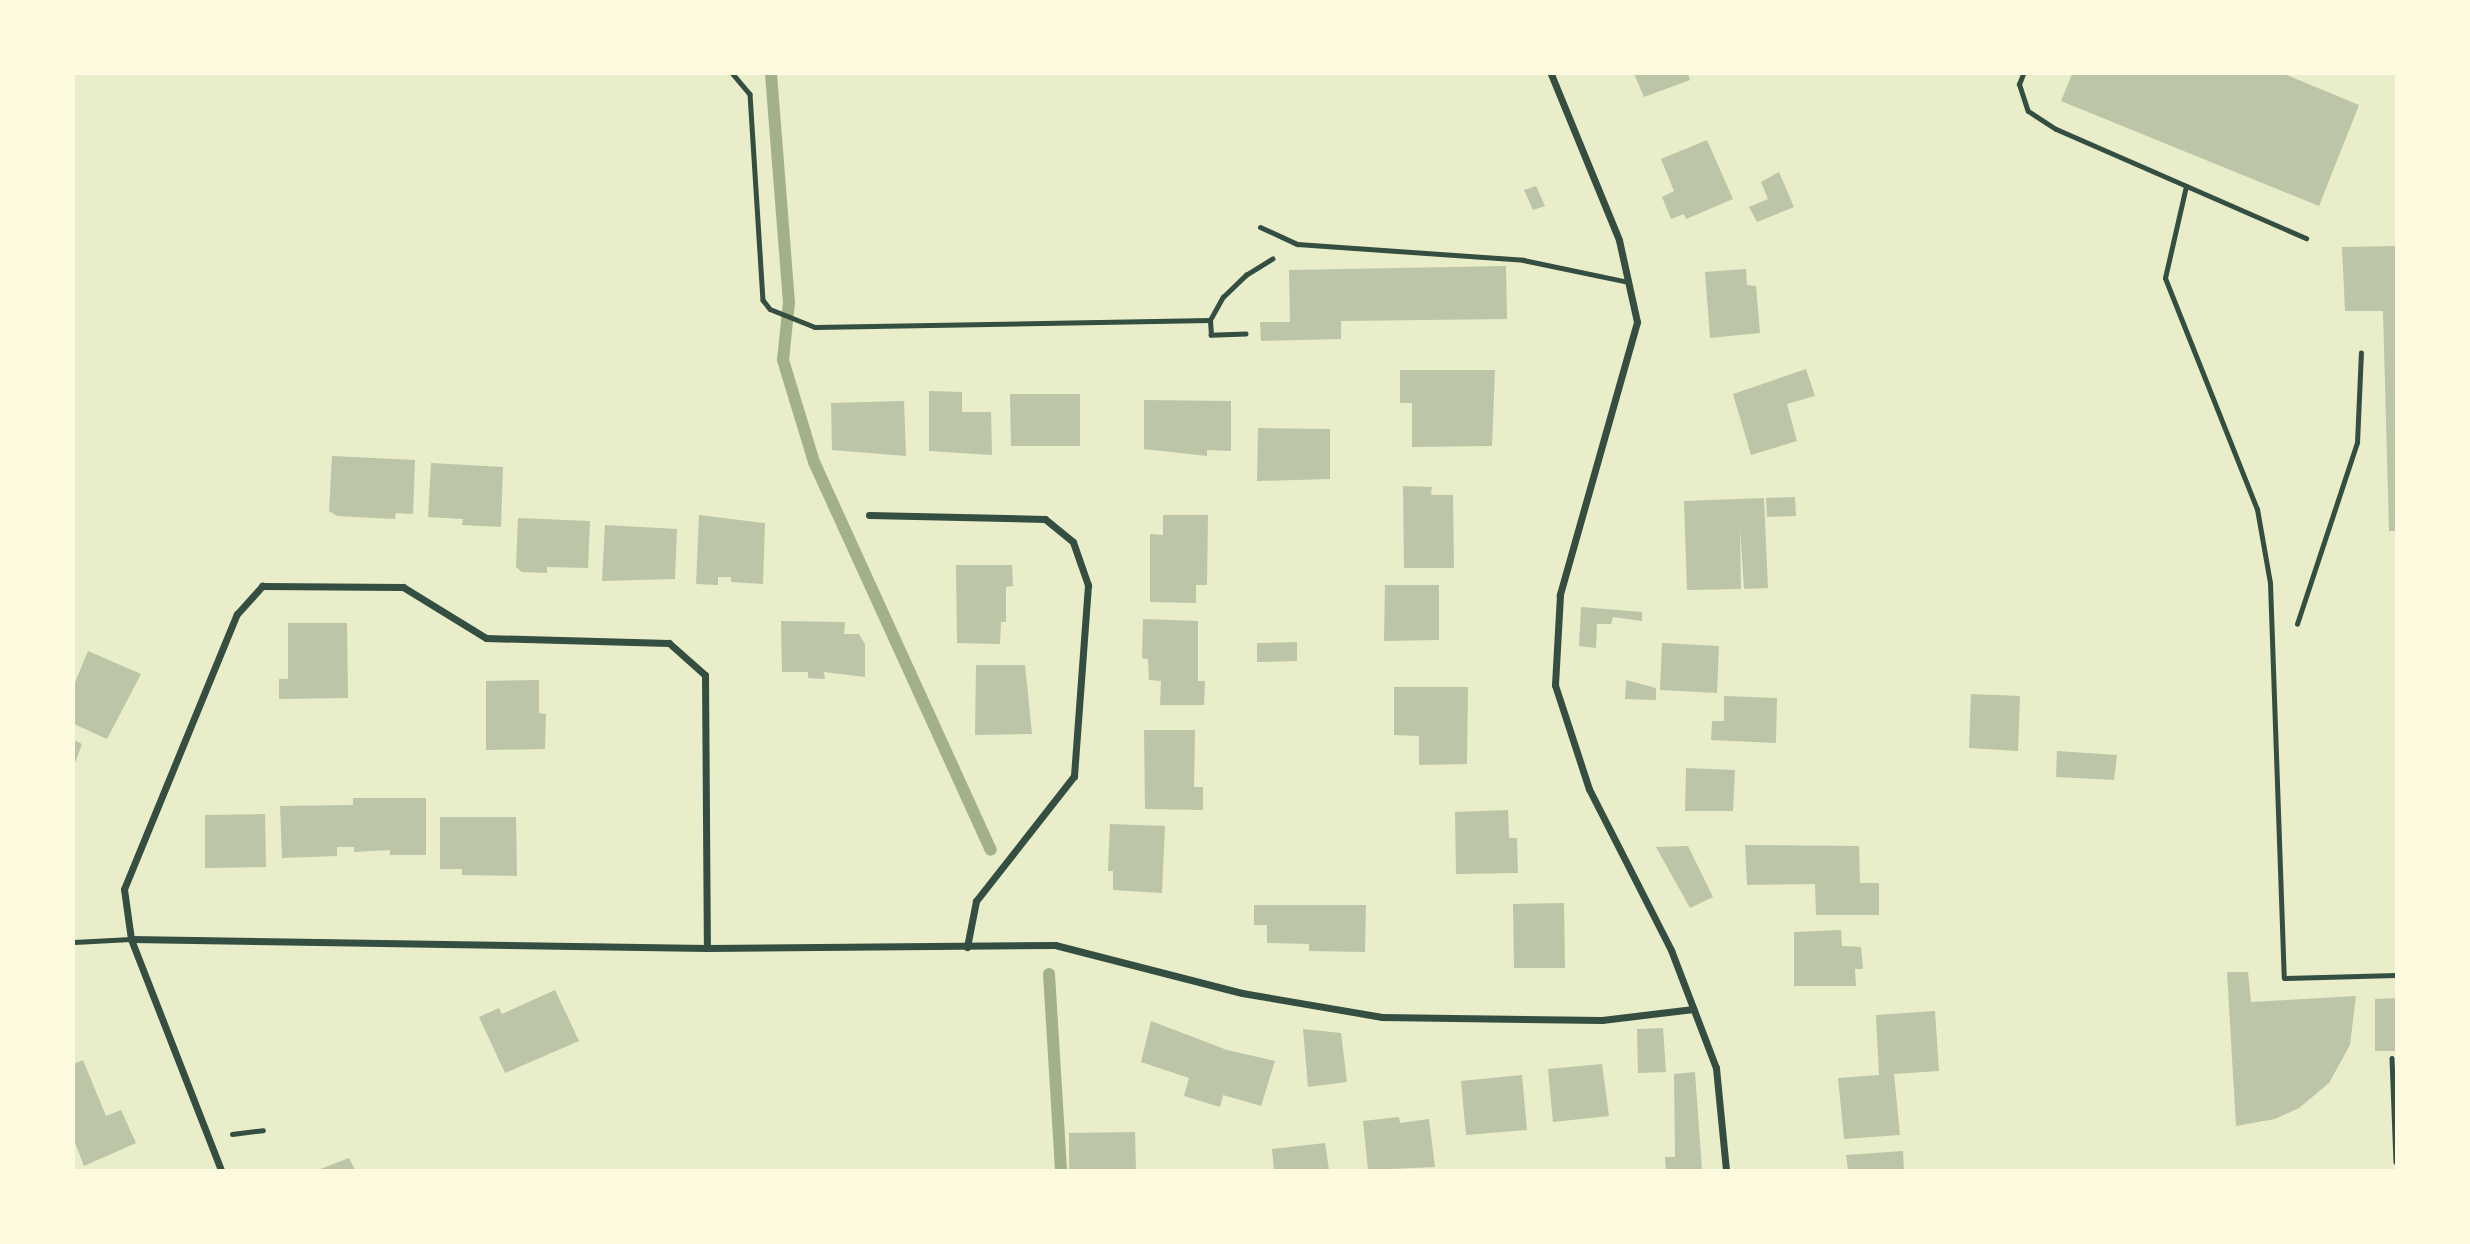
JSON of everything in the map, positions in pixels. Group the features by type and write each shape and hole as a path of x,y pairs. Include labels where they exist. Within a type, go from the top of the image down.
{"street":[{"path":"1551,74 1619,240 1637,322 1560,595 1555,685 1589,789 1671,950 1716,1068 1726,1171"},
{"path":"869,515 1045,519 1073,542 1088,585 1074,776 976,901 967,947"},
{"path":"221,1171 131,939 124,889 237,614 262,586 403,587 486,639 669,643 705,675 707,948"},
{"path":"131,939 707,948 1055,945 1242,993 1382,1017 1602,1020 1693,1009"}],"lane":[{"path":"2023,74 2019,84 2028,111 2056,129 2306,238"},
{"path":"2186,186 2165,278 2257,509 2270,583 2284,978 2396,975"},
{"path":"1260,227 1297,244 1524,260 1628,282"},
{"path":"74,942 131,939"}],"path":[{"path":"733,74 750,94 764,300 770,309 815,327 1210,320"},
{"path":"1246,334 1211,335 1210,320 1223,297 1246,275 1297,244"},
{"path":"2296,632 2357,443 2361,354"},
{"path":"2392,1058 2396,1161"}],"building":[{"path":"1634,74 1688,74 1690,80 1644,97"},
{"path":"2072,74 2284,74 2359,105 2319,206 2061,101"},
{"path":"1707,140 1733,199 1686,219 1684,214 1671,219 1662,197 1674,191 1661,159"},
{"path":"1779,172 1794,207 1757,222 1749,207 1768,199 1761,182"},
{"path":"1536,186 1545,206 1533,210 1524,190"},
{"path":"2396,246 2396,531 2389,531 2383,311 2345,311 2342,247"},
{"path":"1506,266 1507,319 1341,321 1341,339 1261,341 1260,322 1290,322 1289,270"},
{"path":"1746,269 1747,285 1756,286 1760,333 1710,338 1705,272"},
{"path":"1806,369 1815,396 1787,404 1797,441 1751,455 1733,394"},
{"path":"1400,370 1495,370 1492,446 1412,447 1412,403 1400,403"},
{"path":"929,391 962,392 962,412 991,412 992,455 929,451"},
{"path":"1010,394 1080,394 1080,446 1011,446"},
{"path":"1144,400 1231,401 1231,451 1207,450 1207,456 1144,449"},
{"path":"904,401 906,456 832,450 831,403"},
{"path":"1258,428 1330,429 1330,479 1257,481"},
{"path":"332,456 415,460 413,514 396,513 395,519 337,516 329,511"},
{"path":"431,463 503,467 501,527 462,525 463,519 428,517"},
{"path":"1403,486 1432,487 1431,495 1453,495 1454,568 1404,568"},
{"path":"1795,497 1796,516 1767,517 1766,498"},
{"path":"1764,498 1768,588 1744,589 1740,527 1741,589 1687,590 1684,501"},
{"path":"699,515 765,523 763,584 731,582 731,577 718,577 718,585 696,584"},
{"path":"1163,515 1208,515 1207,585 1196,585 1196,603 1150,602 1150,534 1163,535"},
{"path":"518,518 590,521 588,568 547,567 547,573 522,572 516,567"},
{"path":"605,525 677,529 675,579 602,581"},
{"path":"956,565 1012,565 1013,586 1006,587 1006,622 1001,622 1000,644 957,643"},
{"path":"1385,585 1439,585 1439,640 1384,641"},
{"path":"1581,607 1642,612 1642,621 1613,617 1611,624 1597,624 1596,648 1579,646"},
{"path":"1143,619 1198,621 1198,681 1205,681 1204,705 1160,705 1161,681 1149,680 1148,659 1142,658"},
{"path":"781,621 845,622 844,634 859,634 865,644 865,677 824,672 825,679 808,678 808,672 782,672"},
{"path":"288,623 347,623 348,698 279,699 279,679 288,679"},
{"path":"1297,642 1297,661 1257,662 1257,643"},
{"path":"1662,643 1719,646 1717,693 1660,690"},
{"path":"88,651 141,674 107,739 74,724 74,685"},
{"path":"976,665 1025,665 1032,734 975,735"},
{"path":"539,680 539,713 546,714 545,749 486,750 486,681"},
{"path":"1626,680 1656,688 1656,700 1625,699"},
{"path":"1394,687 1468,687 1467,764 1419,765 1419,736 1394,735"},
{"path":"1971,694 2020,696 2018,751 1969,748"},
{"path":"1724,696 1777,698 1776,743 1711,740 1712,721 1724,721"},
{"path":"1144,730 1195,730 1194,787 1203,787 1203,810 1145,809"},
{"path":"74,740 82,744 74,766"},
{"path":"2057,751 2117,755 2114,780 2056,777"},
{"path":"1686,768 1735,770 1733,811 1685,811"},
{"path":"353,798 426,798 426,855 390,855 390,850 354,852 354,847 337,847 337,856 282,858 280,806 353,805"},
{"path":"1508,810 1509,838 1517,838 1518,873 1456,874 1455,812"},
{"path":"265,814 266,867 205,868 205,815"},
{"path":"440,817 516,817 517,876 462,875 462,869 440,869"},
{"path":"1110,824 1165,826 1162,893 1113,890 1113,871 1108,871"},
{"path":"1745,845 1859,846 1860,883 1879,883 1879,915 1816,915 1815,884 1747,885"},
{"path":"1688,846 1713,897 1690,908 1656,847"},
{"path":"1564,903 1565,968 1514,968 1513,904"},
{"path":"1254,905 1366,905 1365,952 1309,951 1309,944 1267,943 1267,925 1254,925"},
{"path":"1841,930 1842,946 1861,947 1863,969 1855,969 1856,986 1794,986 1794,932"},
{"path":"2227,972 2248,972 2251,1002 2356,996 2350,1045 2329,1083 2299,1108 2275,1119 2236,1126"},
{"path":"555,990 579,1041 505,1073 479,1017 499,1008 502,1014"},
{"path":"2396,998 2396,1051 2375,1051 2375,999"},
{"path":"1935,1011 1939,1071 1894,1074 1900,1135 1844,1139 1838,1078 1879,1075 1876,1015"},
{"path":"1151,1021 1227,1050 1275,1061 1261,1106 1223,1095 1220,1107 1184,1096 1189,1078 1141,1062"},
{"path":"1663,1028 1666,1072 1638,1073 1637,1029"},
{"path":"1303,1029 1341,1033 1347,1082 1308,1087"},
{"path":"83,1060 106,1116 121,1110 136,1143 84,1166 74,1140 74,1064"},
{"path":"1602,1064 1609,1116 1553,1122 1548,1069"},
{"path":"1695,1072 1702,1170 1666,1170 1665,1157 1675,1157 1674,1074"},
{"path":"1522,1075 1527,1130 1466,1135 1461,1081"},
{"path":"1399,1117 1400,1123 1429,1119 1435,1167 1368,1170 1363,1121"},
{"path":"1135,1132 1136,1170 1069,1170 1069,1133"},
{"path":"1325,1143 1329,1170 1274,1170 1272,1149"},
{"path":"1903,1151 1904,1170 1848,1170 1846,1155"},
{"path":"349,1158 355,1170 318,1170"}],"waterway":[{"path":"771,74 789,302 783,360 814,462 991,850"},
{"path":"1049,974 1061,1170"}]}
